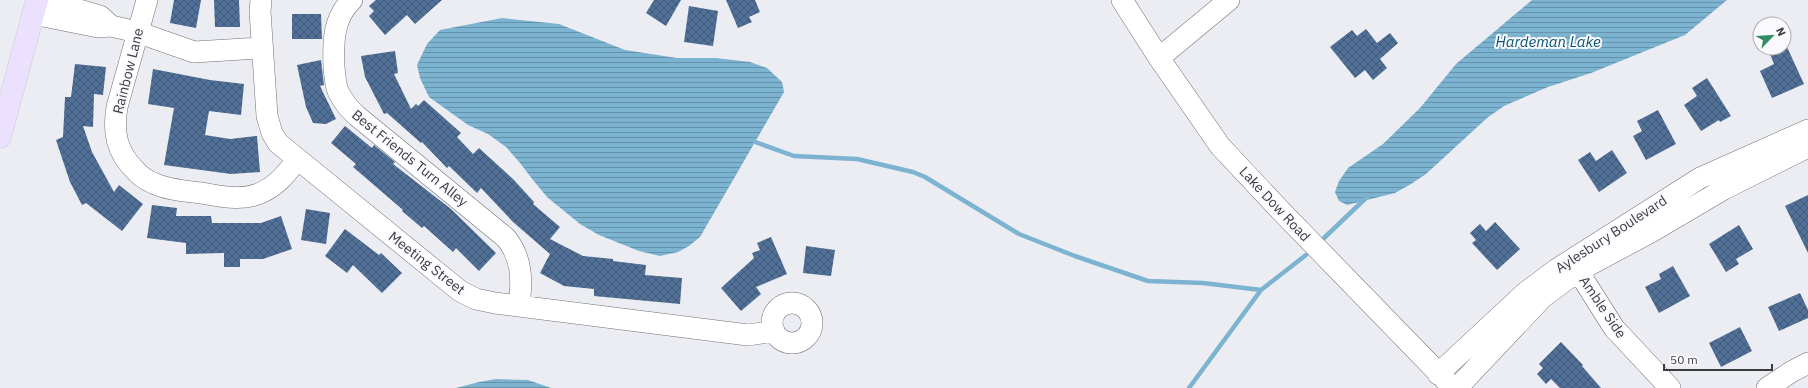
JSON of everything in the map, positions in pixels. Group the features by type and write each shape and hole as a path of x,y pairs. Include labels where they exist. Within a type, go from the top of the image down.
{"main road":[{"path":"0,137 38,4"}],"street":[{"name":"Rainbow Lane","path":"147,0 117,107 115,129 122,154 130,165 145,179 164,187 230,198 243,198 253,196 270,188 284,176 297,160"},
{"name":"Meeting Street","path":"261,0 260,11 265,106 270,128 278,143 297,160 460,291 481,301 519,306 748,335 774,331"},
{"name":"Best Friends Turn Alley","path":"352,0 339,18 333,39 336,81 341,96 345,103 357,116 506,238 513,249 520,269 521,284 519,306"},
{"name":"Lake Dow Road","path":"1122,0 1159,58 1220,146 1446,381"},
{"path":"1159,58 1229,0"},
{"path":"38,4 98,28 112,26 137,32 194,52 262,48"},
{"name":"Aylesbury Boulevard","path":"1457,388 1574,266 1700,178 1808,130"},
{"name":"Aylesbury Boulevard","path":"1446,381 1525,293 1545,277 1574,266 1651,232 1724,189 1794,152 1808,147"},
{"name":"Amble Side","path":"1574,266 1616,331 1670,388"},
{"path":"1767,388 1783,377 1808,364"}],"water":[{"name":"Hardeman Lake","path":"1532,0 1727,0 1685,35 1591,73 1548,87 1504,106 1487,118 1426,174 1395,193 1347,205 1339,201 1335,192 1339,181 1348,168 1383,144 1420,108 1456,64"},
{"path":"502,18 559,24 625,50 677,58 716,58 750,62 767,68 782,82 784,92 700,237 689,246 678,252 660,256 639,251 599,235 580,224 547,197 506,147 488,134 468,125 429,97 420,78 417,65 427,44 440,30"},
{"path":"496,379 528,380 551,388 456,388"}],"building":[{"path":"174,0 201,0 196,28 170,23"},
{"path":"214,0 239,0 240,27 215,27"},
{"path":"376,0 442,0 415,24 407,15 385,35 369,16 374,11 369,6"},
{"path":"654,0 681,0 666,26 646,13"},
{"path":"726,0 755,0 760,12 749,17 752,22 738,28"},
{"path":"689,6 718,11 713,46 684,42"},
{"path":"292,14 321,14 322,39 292,39"},
{"path":"1366,29 1377,43 1390,33 1398,43 1380,59 1387,68 1373,80 1365,70 1355,78 1330,47 1352,30 1357,36"},
{"path":"395,51 398,73 394,74 411,109 416,104 418,106 424,100 461,133 457,137 473,154 479,148 513,179 534,202 533,204 560,227 550,239 583,256 613,259 613,261 646,265 645,275 682,278 680,304 594,296 594,289 564,286 540,273 550,254 513,222 481,188 477,193 449,166 447,168 422,142 421,143 387,113 384,114 365,77 361,56"},
{"path":"1771,56 1791,56 1804,84 1772,98 1760,71 1774,64"},
{"path":"321,60 324,85 320,86 336,119 326,124 313,123 306,107 297,65"},
{"path":"75,64 106,67 103,95 94,94 93,127 83,126 92,152 114,192 119,185 143,204 122,231 86,203 82,205 70,182 56,140 63,137 65,97 71,97"},
{"path":"153,69 210,80 244,84 241,115 209,111 205,135 230,139 257,136 260,172 231,174 164,165 174,108 148,104"},
{"path":"1707,78 1731,116 1720,122 1719,120 1701,131 1684,105 1697,96 1692,88"},
{"path":"1658,110 1676,144 1646,160 1633,136 1642,131 1637,121"},
{"path":"345,126 372,148 374,145 395,162 393,164 451,209 496,253 479,271 456,248 453,252 424,226 422,228 353,167 356,164 331,143"},
{"path":"1612,150 1627,173 1599,192 1578,160 1590,152 1596,161"},
{"path":"1808,195 1808,253 1785,206"},
{"path":"152,205 177,208 176,216 211,216 212,223 261,223 281,216 292,249 263,259 240,259 240,267 224,267 224,253 186,254 186,243 147,238"},
{"path":"306,209 330,213 326,244 301,240"},
{"path":"1495,222 1520,249 1497,270 1472,243 1476,240 1470,233 1480,224 1486,231"},
{"path":"1739,225 1753,249 1736,259 1739,264 1726,272 1709,244"},
{"path":"345,229 379,255 381,253 402,273 382,293 353,265 347,273 325,256"},
{"path":"771,237 787,274 756,287 761,294 741,311 721,288 754,258 752,253 760,250 757,243"},
{"path":"806,246 835,250 831,276 803,273"},
{"path":"1673,266 1690,296 1659,313 1645,287 1661,279 1659,274"},
{"path":"1800,293 1808,310 1808,318 1779,331 1768,307"},
{"path":"1740,327 1752,351 1721,367 1709,343"},
{"path":"1561,342 1583,365 1582,366 1601,388 1560,388 1551,379 1546,384 1537,374 1543,368 1539,364"}],"waterway":[{"path":"755,142 794,156 857,159 913,172 925,177 1019,234 1075,256 1148,281 1203,283 1261,290"},
{"path":"1324,238 1367,197"},
{"path":"1189,388 1261,290 1306,255"}]}
